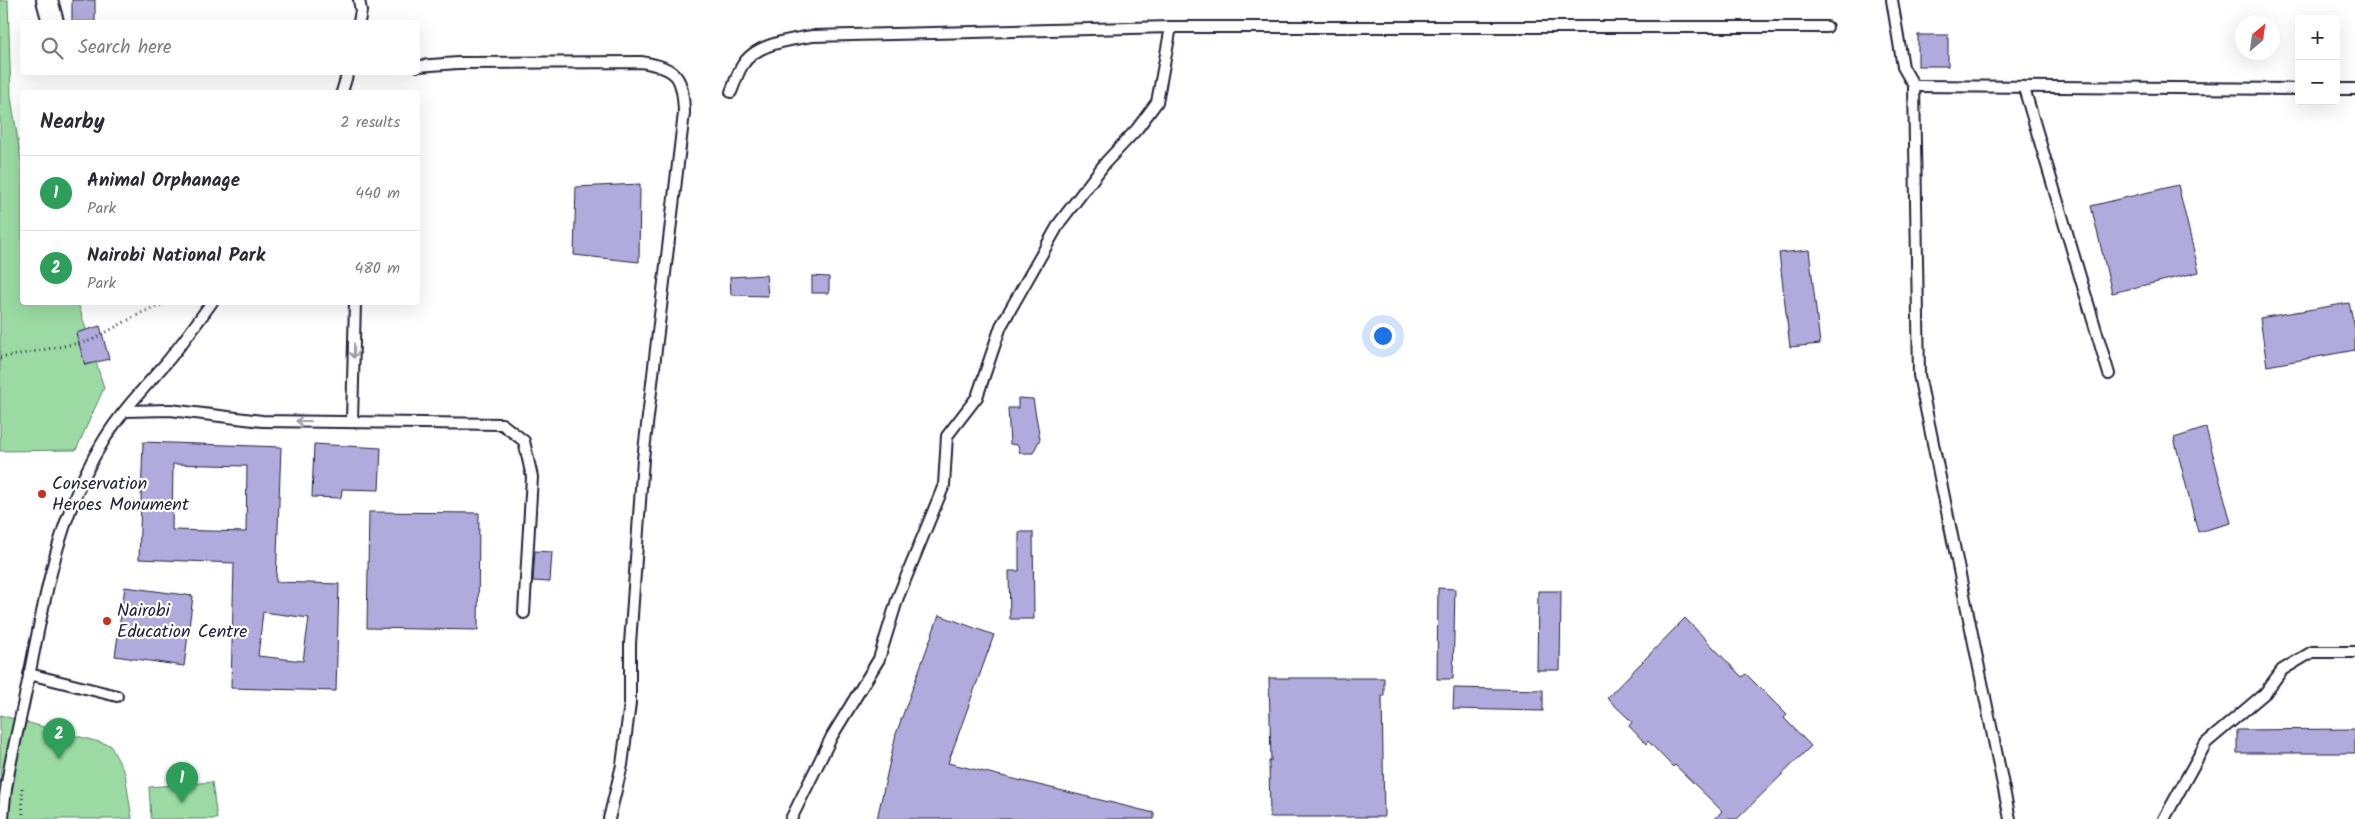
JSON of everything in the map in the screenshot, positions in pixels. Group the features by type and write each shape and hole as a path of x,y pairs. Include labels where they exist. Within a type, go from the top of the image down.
{"street":[{"path":"47,0 52,20"}],"lane":[{"path":"359,0 361,12 359,20"},
{"path":"1892,0 1903,68 1914,86 1919,375 2010,819"},
{"path":"731,92 742,65 754,54 778,42 812,36 1170,27 1827,27"},
{"path":"791,819 832,736 879,659 898,597 944,485 947,436 977,397 1001,326 1060,222 1106,162 1137,129 1157,102 1170,27"},
{"path":"420,66 458,63 641,62 658,64 666,69 679,78 683,89 684,113 643,460 630,644 630,703 622,765 609,819"},
{"path":"343,90 347,75"},
{"path":"1914,86 2295,89"},
{"path":"2024,88 2109,374"},
{"path":"2340,89 2355,89"},
{"path":"203,305 203,314"},
{"path":"4,819 16,732 53,565 83,476 104,438 210,305"},
{"path":"352,421 355,305"},
{"path":"125,411 170,410 262,421 502,424 524,441 532,477 524,614"},
{"path":"2164,819 2206,743 2265,693 2282,670 2312,652 2355,652"},
{"path":"29,674 117,696"}],"path":[{"path":"0,358 90,341 143,312 161,305"}],"green space":[{"path":"0,0 8,0 11,97 20,153 20,305 79,305 104,388 76,450 0,451"},
{"path":"0,715 110,745 125,773 132,819 0,819"},
{"path":"212,782 217,819 151,819 149,787"}],"building":[{"path":"72,0 95,0 95,20 72,20"},
{"path":"1918,35 1948,35 1948,66 1918,66"},
{"path":"640,184 639,262 574,255 576,187"},
{"path":"2178,185 2199,272 2112,293 2091,206"},
{"path":"1809,250 1820,344 1790,347 1779,253"},
{"path":"766,275 768,296 731,295 730,277"},
{"path":"812,276 829,277 829,293 812,293"},
{"path":"2349,303 2355,328 2355,350 2267,366 2260,318"},
{"path":"100,326 109,359 85,365 76,333"},
{"path":"1018,398 1033,399 1040,439 1033,453 1020,453 1018,445 1010,444 1008,408 1018,408"},
{"path":"2206,428 2231,523 2198,532 2174,438"},
{"path":"143,442 281,447 276,582 339,584 336,691 231,688 234,563 139,559","holes":["173,464 247,466 246,532 172,530","263,612 309,618 303,661 258,656"]},
{"path":"314,444 381,448 379,490 342,489 341,498 312,497"},
{"path":"369,512 479,513 478,630 367,628"},
{"path":"1019,532 1033,532 1034,619 1010,619 1009,571 1019,571"},
{"path":"535,551 552,552 550,582 533,581"},
{"path":"125,587 193,596 184,666 115,656"},
{"path":"1438,588 1455,589 1453,679 1437,679"},
{"path":"1538,591 1561,591 1560,670 1537,670"},
{"path":"939,615 994,635 948,763 1154,813 1154,819 877,819 896,734"},
{"path":"1685,618 1742,677 1746,674 1787,715 1784,718 1811,746 1737,819 1715,819 1722,811 1675,765 1673,767 1648,741 1646,744 1629,726 1632,722 1607,698"},
{"path":"1269,678 1384,678 1384,696 1382,696 1384,817 1270,817"},
{"path":"1454,688 1543,690 1543,711 1453,709"},
{"path":"2355,729 2355,753 2237,753 2237,730"}],"place":[{"name":"Conservation Heroes Monument","path":"42,494"},
{"name":"Nairobi Education Centre","path":"107,621"},
{"name":"Nairobi National Park","path":"59,759"},
{"name":"Animal Orphanage","path":"182,803"}]}
